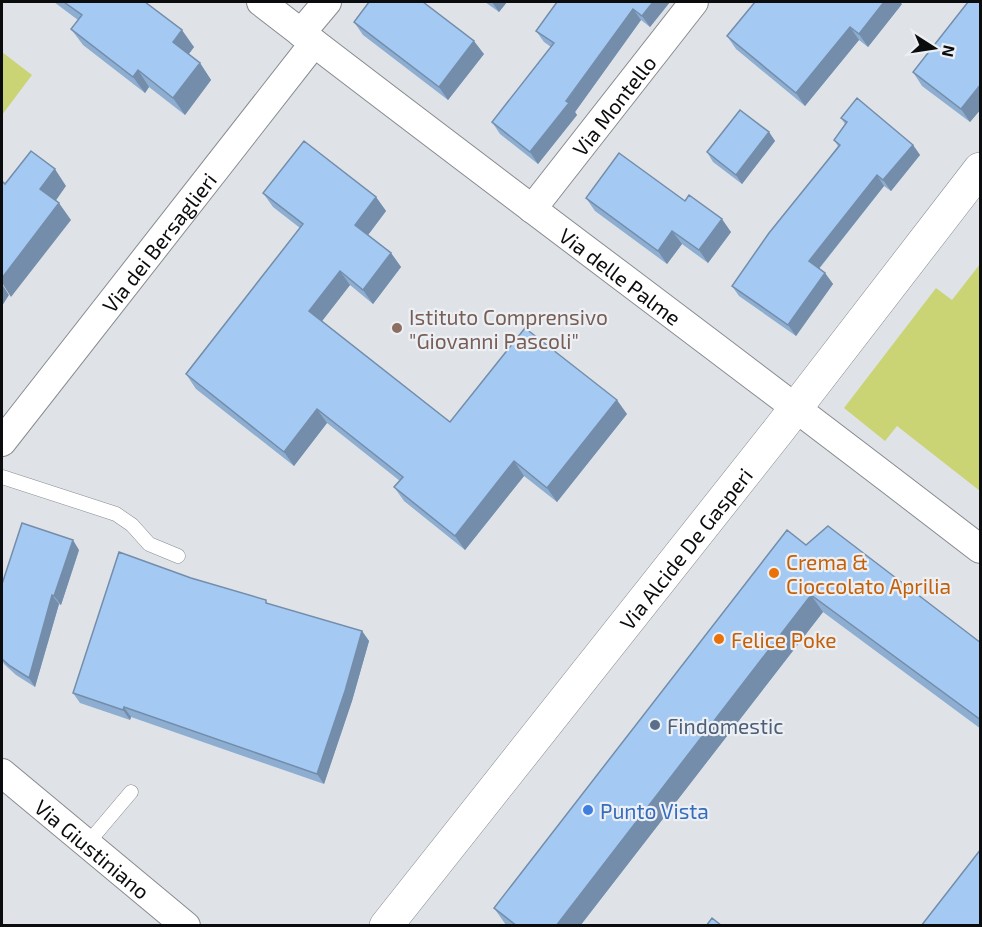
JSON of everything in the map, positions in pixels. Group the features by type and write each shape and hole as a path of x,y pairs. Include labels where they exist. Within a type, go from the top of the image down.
{"street":[{"name":"Via delle Palme","path":"261,2 981,549"},
{"name":"Via dei Bersaglieri","path":"2,442 327,2"},
{"name":"Via Montello","path":"532,209 694,2"},
{"name":"Via Alcide De Gasperi","path":"386,926 981,169"},
{"name":"Via Giustiniano","path":"2,773 186,926"}],"lane":[{"path":"2,477 116,514 132,525 149,544 178,556"},
{"path":"87,844 131,792"}],"green space":[{"path":"2,52 32,75 2,115"},
{"path":"980,264 980,491 897,426 885,441 844,408 936,288 952,300"}],"building":[{"path":"64,2 145,2 182,30 173,42 200,63 173,98 138,70 133,77 71,29 82,15"},
{"path":"369,2 423,2 474,41 439,87 354,22"},
{"path":"557,2 653,2 642,16 633,9 566,101 569,103 530,152 492,122 554,43 536,31"},
{"path":"755,2 884,2 859,34 850,27 796,93 727,36"},
{"path":"968,2 981,2 981,84 961,109 913,72"},
{"path":"857,98 913,145 883,180 877,175 809,261 825,273 788,325 732,286 769,233 840,145 834,140 847,122 841,118"},
{"path":"740,110 769,132 736,175 707,152"},
{"path":"304,141 376,197 355,225 391,253 363,290 340,271 309,311 450,422 525,328 617,400 547,488 514,461 455,536 394,487 403,477 317,409 284,452 186,374 303,224 263,193"},
{"path":"31,151 55,169 40,189 59,203 2,278 2,181 5,184"},
{"path":"619,153 685,201 689,195 722,219 699,250 672,231 658,251 586,198"},
{"path":"22,523 73,540 54,596 52,595 29,678 2,659 2,584"},
{"path":"828,526 981,643 981,720 811,595 556,926 517,926 494,908 787,530 806,545"},
{"path":"119,552 191,578 266,600 266,603 362,631 317,774 124,707 123,710 73,693"},
{"path":"981,849 981,926 921,926"},
{"path":"712,918 722,926 706,926"}],"place":[{"name":"Istituto Comprensivo \"Giovanni Pascoli\"","path":"397,328"},
{"name":"Crema & Cioccolato Aprilia","path":"774,573"},
{"name":"Felice Poke","path":"719,639"},
{"name":"Findomestic","path":"655,725"},
{"name":"Punto Vista","path":"588,810"}]}
